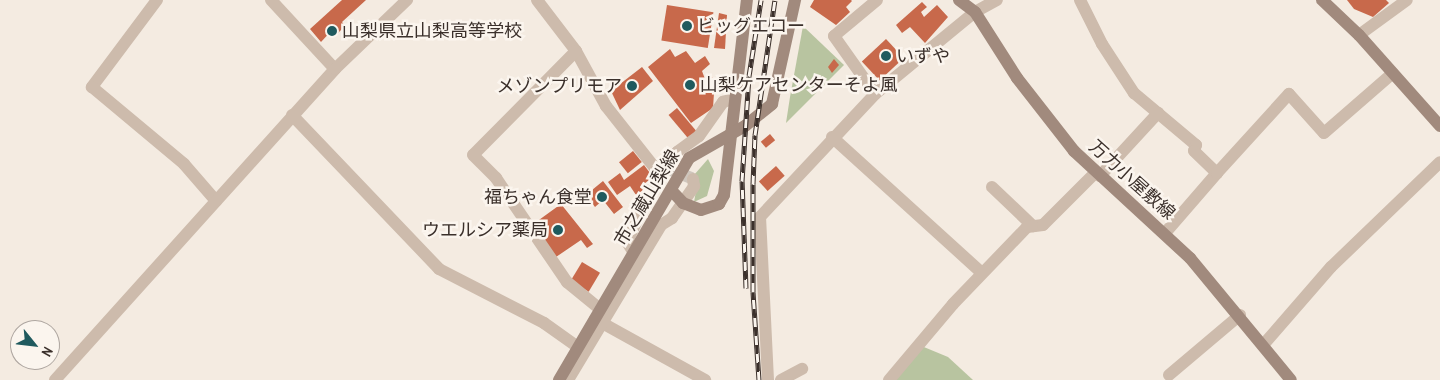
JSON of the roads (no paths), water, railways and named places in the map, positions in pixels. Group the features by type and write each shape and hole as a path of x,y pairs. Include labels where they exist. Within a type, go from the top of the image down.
{"main road":[{"path":"671,190 683,203 706,210 722,200 727,183 733,99 747,0"},
{"name":"市之蔵山梨線","path":"559,380 578,348 600,318 634,253 696,151 765,113 776,93 795,0"},
{"name":"万力小屋敷線","path":"959,0 975,12 1042,112 1098,174 1165,233 1240,315 1291,380"},
{"path":"1322,0 1359,35 1440,126"}],"street":[{"path":"157,0 92,87 184,164 216,201"},
{"path":"271,0 335,68"},
{"path":"55,380 335,68 407,0"},
{"path":"537,0 576,51 606,106 659,173"},
{"path":"875,94 834,36 877,0"},
{"path":"768,380 760,217 832,137 875,94 975,12 997,0"},
{"path":"1080,0 1102,44 1134,93 1196,144 1194,151 1217,173"},
{"path":"1359,35 1407,0"},
{"path":"576,51 473,155 496,178 567,282 600,318 704,380"},
{"path":"1165,233 1289,94 1324,133 1393,72"},
{"path":"634,253 627,242 659,173 677,152 698,136 723,102 733,99"},
{"path":"889,380 982,273 1027,227 1043,225 1098,174 1158,113"},
{"path":"292,115 438,269 544,323 578,348"},
{"path":"832,137 982,273"},
{"path":"1264,344 1331,267 1440,162"},
{"path":"568,380 600,318 661,225 683,203 694,186 693,179"},
{"path":"992,187 1033,226"},
{"path":"1169,375 1240,315"},
{"path":"781,380 802,369"}],"tunnel":[{"path":"664,167 693,179"}],"railway":[{"path":"746,288 742,181 749,76 761,0"},
{"path":"759,380 753,292 755,135 775,0"}],"place":[{"name":"ビッグエコー","path":"687,26"},
{"name":"山梨県立山梨高等学校","path":"332,31"},
{"name":"いずや","path":"886,56"},
{"name":"山梨ケアセンターそよ風","path":"690,85"},
{"name":"メゾンプリモア","path":"632,86"},
{"name":"福ちゃん食堂","path":"602,197"},
{"name":"ウエルシア薬局","path":"558,230"}]}
